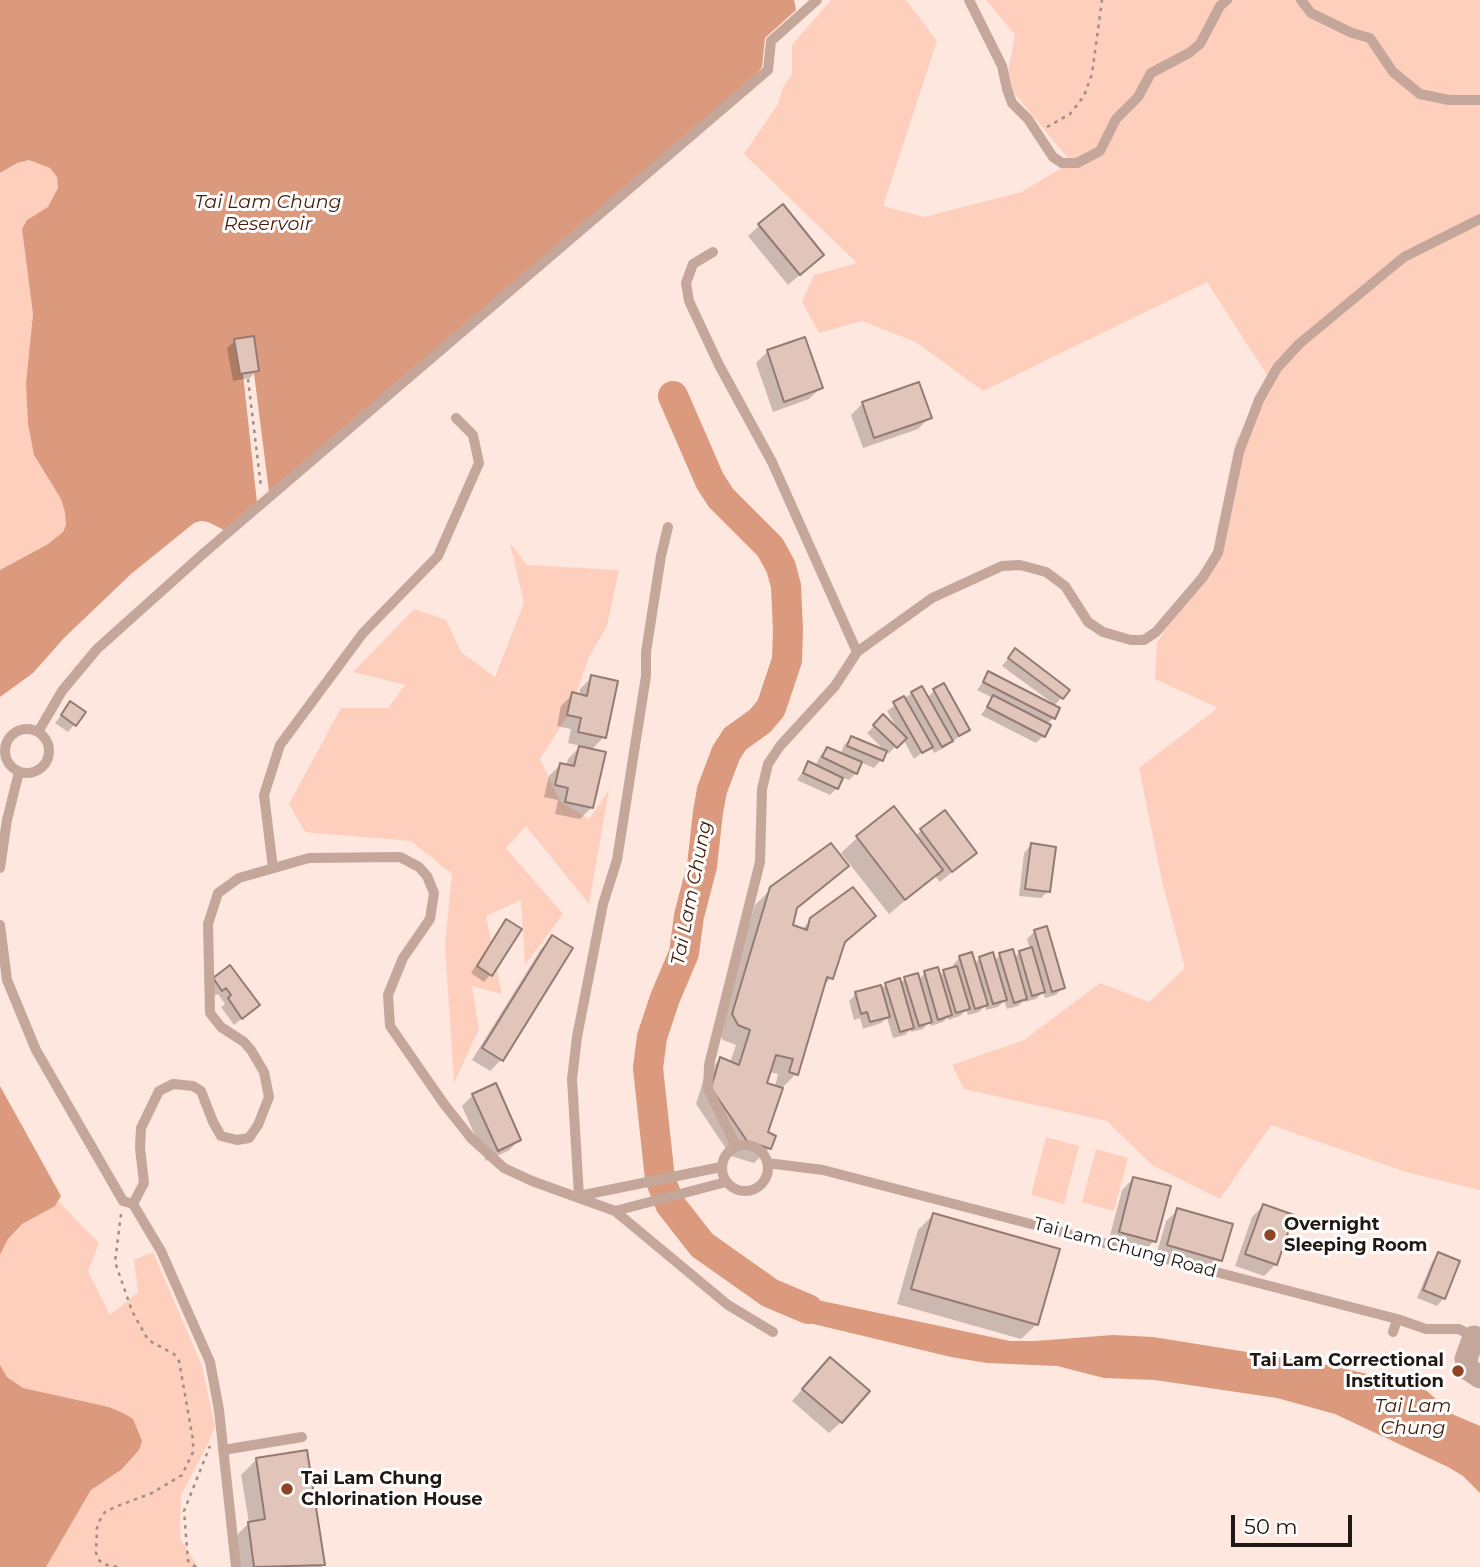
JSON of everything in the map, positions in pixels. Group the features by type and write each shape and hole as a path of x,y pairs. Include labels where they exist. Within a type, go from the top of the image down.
{"street":[{"path":"1477,1338 1466,1359 1468,1369 1480,1377"}],"lane":[{"path":"38,732 62,691 97,649 768,70 771,41 817,0"},
{"path":"969,0 1002,66 1012,103 1054,157 1062,163 1077,163 1100,150 1116,119 1138,97 1151,73 1189,53 1200,44 1220,6 1227,0"},
{"path":"1301,0 1311,13 1352,33 1370,38 1393,72 1420,94 1449,100 1480,100"},
{"path":"736,1146 708,1090 709,1065 760,862 762,789 768,764 780,746 835,686 857,652 932,598 1002,566 1020,565 1046,572 1065,586 1088,622 1103,632 1144,640 1156,632 1203,577 1218,553 1239,452 1259,400 1277,368 1299,344 1404,257 1480,219"},
{"path":"713,252 693,264 686,283 689,301 719,365 772,462 857,652"},
{"path":"273,868 264,795 280,745 363,633 438,556 479,463 473,435 456,418"},
{"path":"579,1196 572,1079 577,1037 603,904 617,860 646,676 646,652 656,583 668,527"},
{"path":"24,729 38,732 47,743 48,758 39,770 33,773 19,772 7,763 7,742 17,731 24,729"},
{"path":"0,867 7,820 19,772"},
{"path":"128,1203 144,1183 141,1128 159,1091 173,1084 193,1086 201,1091 221,1136 237,1140 249,1138 258,1125 269,1097 264,1072 244,1042 221,1027 210,1013 208,924 218,893 239,878 309,858 400,857 419,867 428,876 433,893 430,919 403,958 388,995 390,1026 444,1104 471,1138 504,1168 615,1211 728,1306 772,1332"},
{"path":"0,925 8,980 36,1050 128,1203 161,1251 209,1362 221,1430 236,1567"},
{"path":"742,1144 755,1147 765,1157 765,1178 754,1189 739,1190 726,1182 721,1167 726,1154 736,1146 742,1144"},
{"name":"Tai Lam Chung Road","path":"767,1163 823,1170 1398,1319 1426,1329 1459,1329 1477,1338"},
{"path":"579,1196 721,1167"},
{"path":"615,1211 726,1182"},
{"path":"1393,1332 1398,1319"},
{"path":"223,1450 302,1437"}],"path":[{"path":"1037,132 1070,114 1084,96 1092,74 1102,0"},
{"path":"248,379 263,503"},
{"path":"117,1567 103,1564 96,1553 97,1528 105,1512 168,1485 181,1475 193,1452 179,1361 174,1354 148,1340 132,1311 115,1262 128,1203"},
{"path":"196,1567 188,1561 184,1511 211,1442 221,1430"}],"shaded area":[{"path":"831,0 906,0 937,41 883,206 924,217 1022,192 1071,162 1006,83 1015,35 986,0 1480,0 1480,1190 1406,1172 1271,1125 1220,1199 1152,1165 1107,1121 964,1089 952,1065 1024,1040 1100,983 1149,1002 1185,968 1162,881 1139,768 1218,708 1155,679 1157,643 1213,551 1236,440 1262,400 1269,378 1207,282 983,391 916,342 862,321 819,333 802,302 814,275 857,263 744,154 778,104 783,88 792,74 792,45"},
{"path":"29,160 50,168 57,177 58,188 48,208 27,220 22,229 33,314 26,383 28,424 34,455 61,499 66,512 66,525 63,532 48,544 0,570 0,173 17,163"},
{"path":"510,543 527,565 619,570 607,626 589,657 569,714 540,759 560,801 589,819 609,790 589,904 526,826 506,848 563,914 525,965 521,900 486,916 502,994 472,986 479,1029 454,1083 445,944 452,874 411,841 305,832 289,804 341,708 388,708 405,685 353,672 414,609 446,620 461,652 495,677 524,603"},
{"path":"1046,1137 1079,1146 1064,1204 1031,1195"},
{"path":"1096,1149 1128,1158 1114,1211 1082,1202"},
{"path":"59,1202 99,1243 88,1271 110,1315 138,1292 134,1260 153,1252 202,1366 215,1426 181,1495 180,1538 198,1567 46,1567 91,1490 121,1470 138,1450 123,1413 109,1407 23,1388 7,1377 0,1365 0,1255 8,1239 22,1224"}],"water":[{"name":"Tai Lam Chung Reservoir","path":"0,0 794,0 796,10 765,38 762,67 756,75 224,530 208,522 194,523 131,574 64,638 33,673 0,697 0,570 48,544 63,532 66,525 61,499 34,455 28,424 26,383 33,314 22,229 27,220 48,207 58,188 57,177 50,168 29,160 17,163 0,173"},
{"path":"0,1086 61,1196 55,1206 22,1224 8,1239 0,1255"},
{"name":"Tai Lam Chung","path":"780,1292 1010,1341 1113,1335 1153,1337 1322,1364 1400,1381 1427,1391 1452,1414 1480,1426 1480,1493 1463,1476 1448,1467 1335,1414 1277,1398 1155,1380 1104,1378 1057,1366 987,1363 951,1357 805,1322 790,1315 775,1302 770,1293"},
{"path":"0,1365 7,1377 23,1388 109,1407 123,1413 133,1419 142,1441 139,1450 121,1470 91,1490 46,1567 0,1567"}],"pier":[{"path":"254,336 259,371 254,373 269,492 257,503 243,374 240,374 234,339"}],"building":[{"path":"783,204 824,255 800,275 758,224"},
{"path":"254,336 259,371 240,374 234,339"},
{"path":"805,337 823,388 784,402 767,350"},
{"path":"919,382 932,418 874,438 862,402"},
{"path":"1015,648 1070,690 1063,699 1008,658"},
{"path":"988,671 1060,708 1055,719 983,682"},
{"path":"591,675 618,681 606,738 578,732 581,718 567,715 572,692 587,696"},
{"path":"944,683 970,730 959,736 933,689"},
{"path":"922,686 953,741 942,747 911,692"},
{"path":"993,695 1051,725 1045,737 987,707"},
{"path":"904,696 933,747 922,753 893,702"},
{"path":"70,701 86,712 76,726 61,715"},
{"path":"883,714 907,738 897,748 873,725"},
{"path":"851,736 887,751 883,761 847,746"},
{"path":"579,746 606,752 593,808 565,802 568,788 555,785 560,763 574,766"},
{"path":"827,747 862,762 857,774 822,757"},
{"path":"808,761 843,778 838,789 803,773"},
{"path":"894,806 943,870 905,900 856,836"},
{"path":"945,810 977,853 952,872 920,829"},
{"path":"831,843 849,866 797,908 793,925 807,930 810,918 853,887 876,916 845,942 833,979 827,977 798,1075 789,1072 793,1059 776,1055 767,1083 783,1088 768,1132 776,1136 771,1149 747,1141 711,1088 720,1057 739,1065 750,1030 738,1025 732,1014 770,887"},
{"path":"1031,843 1056,847 1050,892 1025,889"},
{"path":"506,919 522,929 492,976 477,966"},
{"path":"1047,926 1065,988 1052,992 1034,930"},
{"path":"552,935 573,948 503,1061 482,1048"},
{"path":"1032,947 1045,992 1032,996 1019,951"},
{"path":"1013,949 1027,999 1014,1003 999,953"},
{"path":"972,952 988,1005 975,1009 959,956"},
{"path":"993,952 1007,1000 993,1004 979,957"},
{"path":"230,965 260,1005 242,1019 228,998 231,995 226,988 222,991 213,978"},
{"path":"957,966 970,1009 956,1013 943,970"},
{"path":"938,967 952,1015 938,1020 924,971"},
{"path":"918,973 932,1022 919,1026 904,977"},
{"path":"900,978 914,1028 900,1032 885,983"},
{"path":"881,985 890,1017 870,1022 867,1012 861,1014 855,992"},
{"path":"496,1083 521,1140 498,1151 472,1094"},
{"path":"1133,1177 1171,1186 1156,1242 1119,1232"},
{"name":"Overnight Sleeping Room","path":"1263,1204 1294,1215 1277,1265 1245,1254"},
{"path":"1177,1208 1233,1224 1222,1261 1167,1245"},
{"path":"933,1213 1060,1249 1038,1325 911,1289"},
{"path":"1438,1252 1460,1261 1445,1299 1423,1290"},
{"path":"830,1357 870,1391 842,1423 802,1389"},
{"name":"Tai Lam Chung Chlorination House","path":"307,1450 325,1565 254,1567 248,1522 265,1519 256,1458"}],"waterway":[{"name":"Tai Lam Chung","path":"673,396 710,481 721,498 770,547 781,567 786,586 788,630 787,660 771,708 760,721 735,739 726,753 712,790 702,866 689,916 684,953 652,1037 648,1068 660,1179 670,1204 702,1245 770,1293 808,1309"}],"place":[{"name":"Overnight Sleeping Room","path":"1270,1235"},
{"name":"Tai Lam Correctional Institution","path":"1458,1371"},
{"name":"Tai Lam Chung Chlorination House","path":"287,1489"}]}
